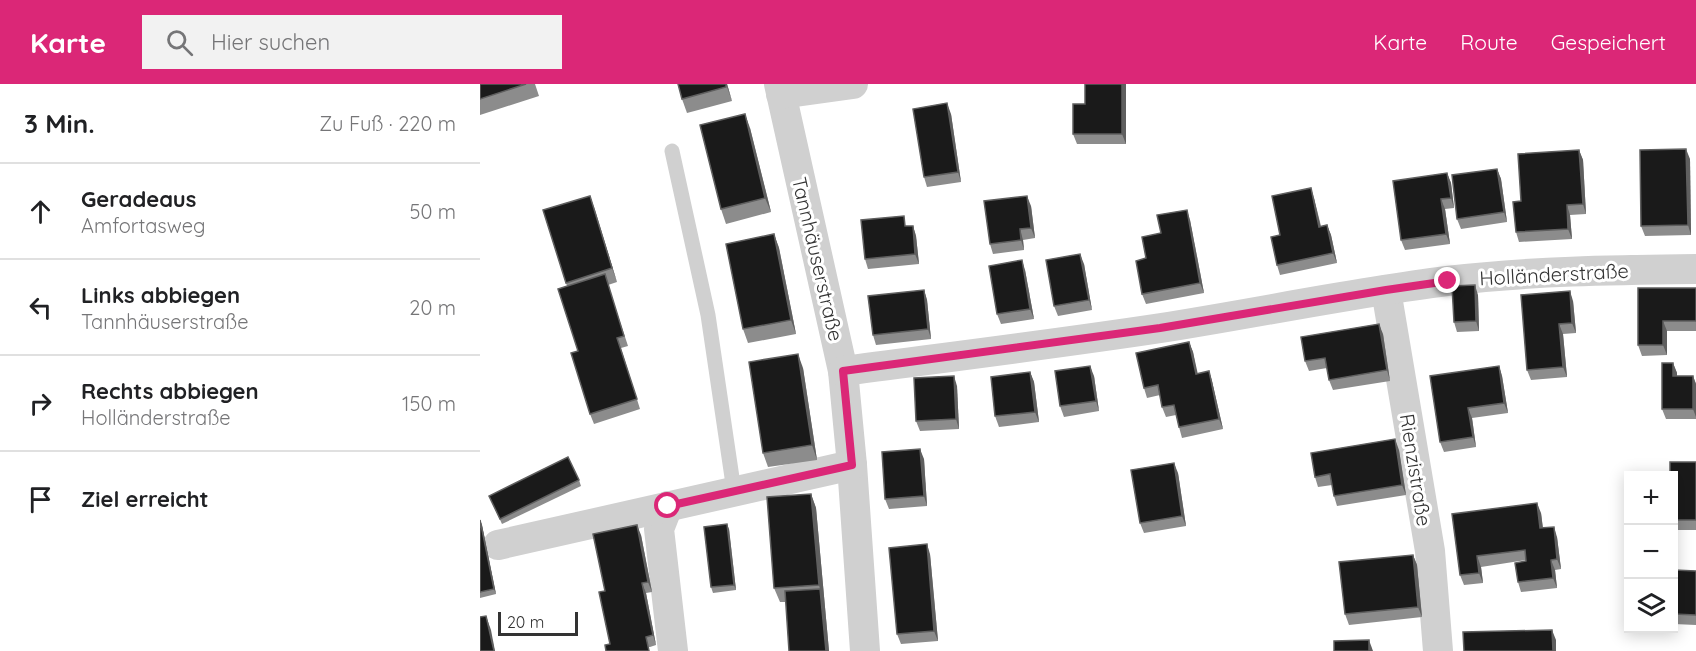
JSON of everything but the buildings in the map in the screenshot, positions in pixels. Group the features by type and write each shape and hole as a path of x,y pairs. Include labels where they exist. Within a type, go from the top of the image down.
{"street":[{"path":"780,89 853,84"},
{"name":"Tannhäuserstraße","path":"780,89 843,371 865,651"},
{"name":"Holländerstraße","path":"843,371 1160,328 1448,281 1512,275 1696,269"},
{"name":"Rienzistraße","path":"1386,290 1430,551 1438,651"},
{"path":"498,544 852,465"},
{"path":"668,506 659,530 673,651"}],"lane":[{"path":"672,151 708,315 734,491"}],"route":[{"path":"668,506 852,465 843,371 1160,328 1448,281"}]}
